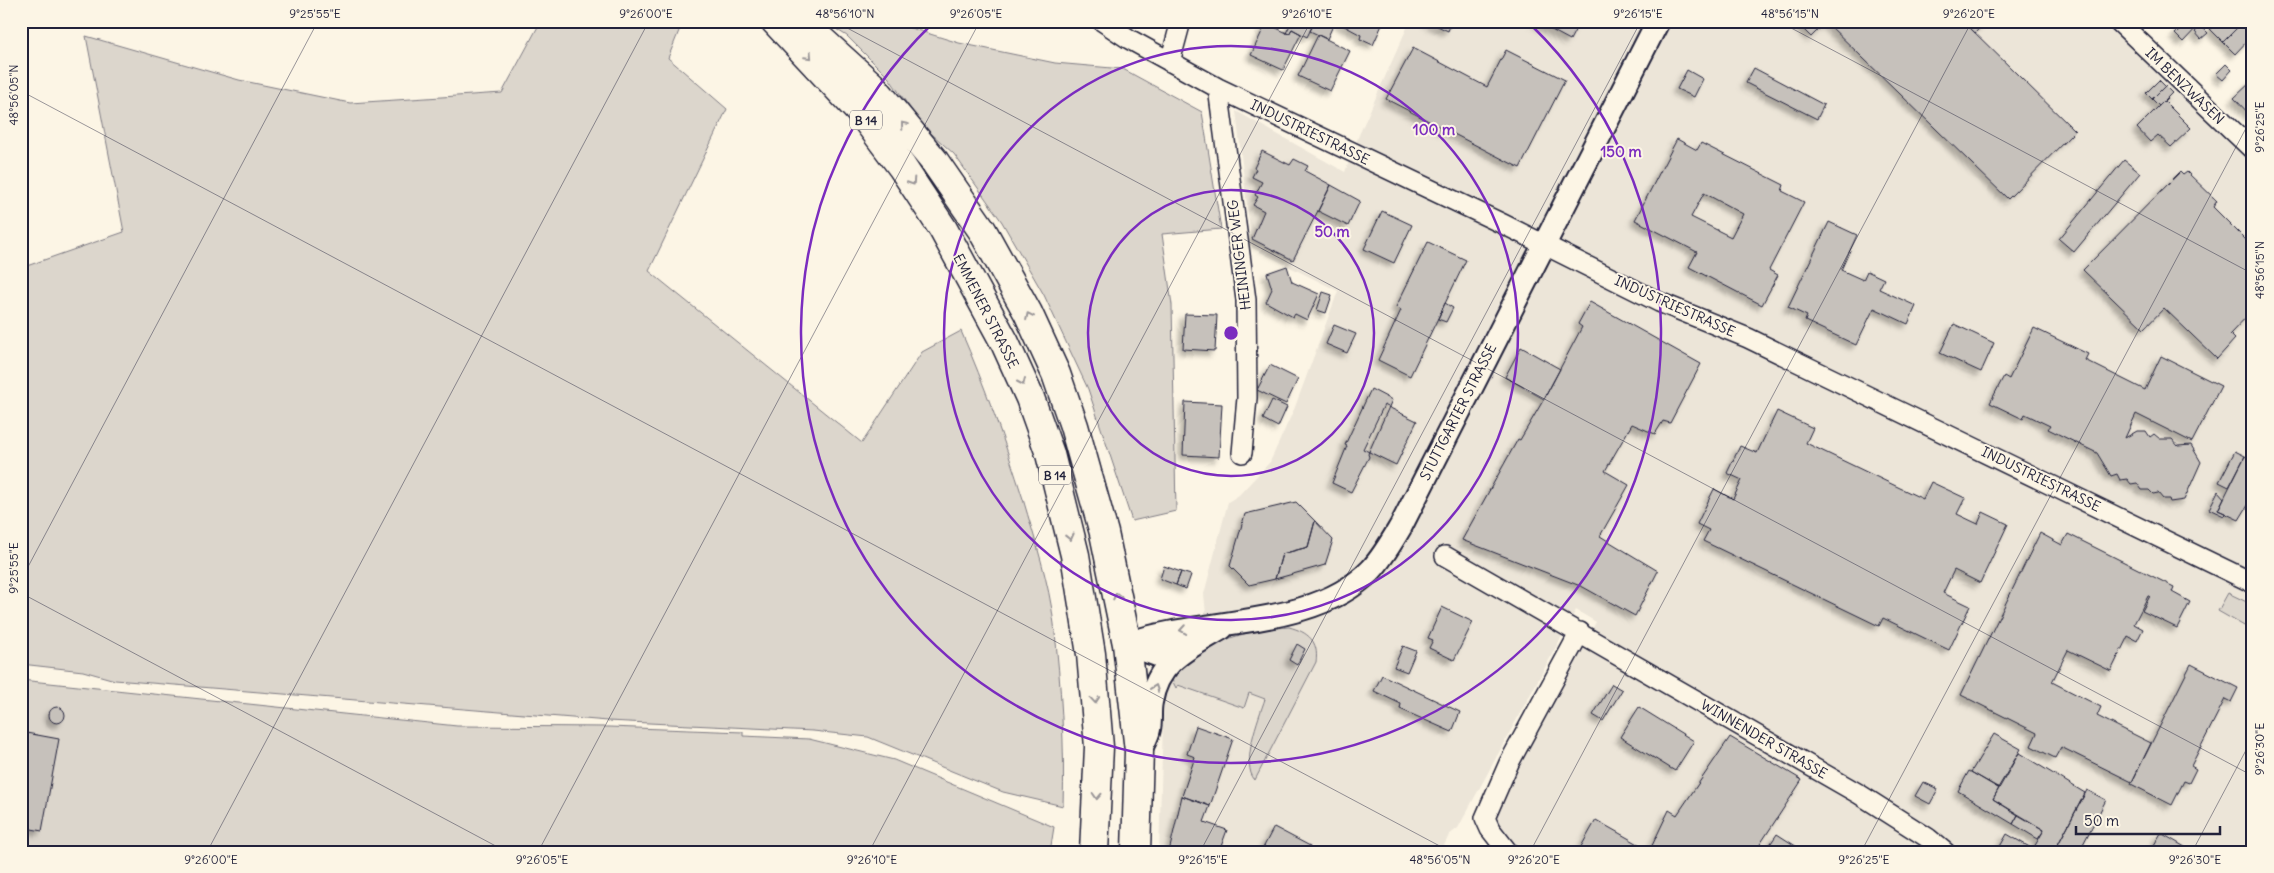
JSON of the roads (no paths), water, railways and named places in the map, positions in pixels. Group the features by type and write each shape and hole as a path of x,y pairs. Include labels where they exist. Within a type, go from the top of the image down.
{"main road":[{"name":"EMMENER STRASSE","path":"775,21 863,115 902,166 943,229 1004,343 1030,398 1050,454 1075,555 1091,654"},
{"name":"B 14","path":"800,21 873,87 935,162 982,230 1028,313 1056,374 1074,426 1104,533 1127,644 1139,751 1136,852"},
{"path":"1091,654 1127,644"},
{"name":"B 14","path":"1091,654 1099,747 1094,852"}],"street":[{"name":"INDUSTRIESTRASSE","path":"1102,21 1218,88 1544,244 1659,302 1748,338 2253,583"},
{"path":"1170,62 1181,21"},
{"name":"STUTTGARTER STRASSE","path":"1127,644 1165,633 1231,623 1323,603 1354,585 1371,570 1401,526 1658,21"},
{"name":"IM BENZWASEN","path":"2118,21 2253,150"},
{"name":"HEININGER WEG","path":"1218,88 1246,300 1247,398 1242,453"},
{"name":"WINNENDER STRASSE","path":"1445,556 1859,794 1928,838 1945,852"},
{"path":"1139,751 1149,730 1150,704 1154,688 1163,669 1180,652 1231,623"},
{"path":"1508,852 1490,829 1485,818 1486,813 1510,763 1580,632"},
{"path":"1127,644 1157,655 1180,652"}]}
